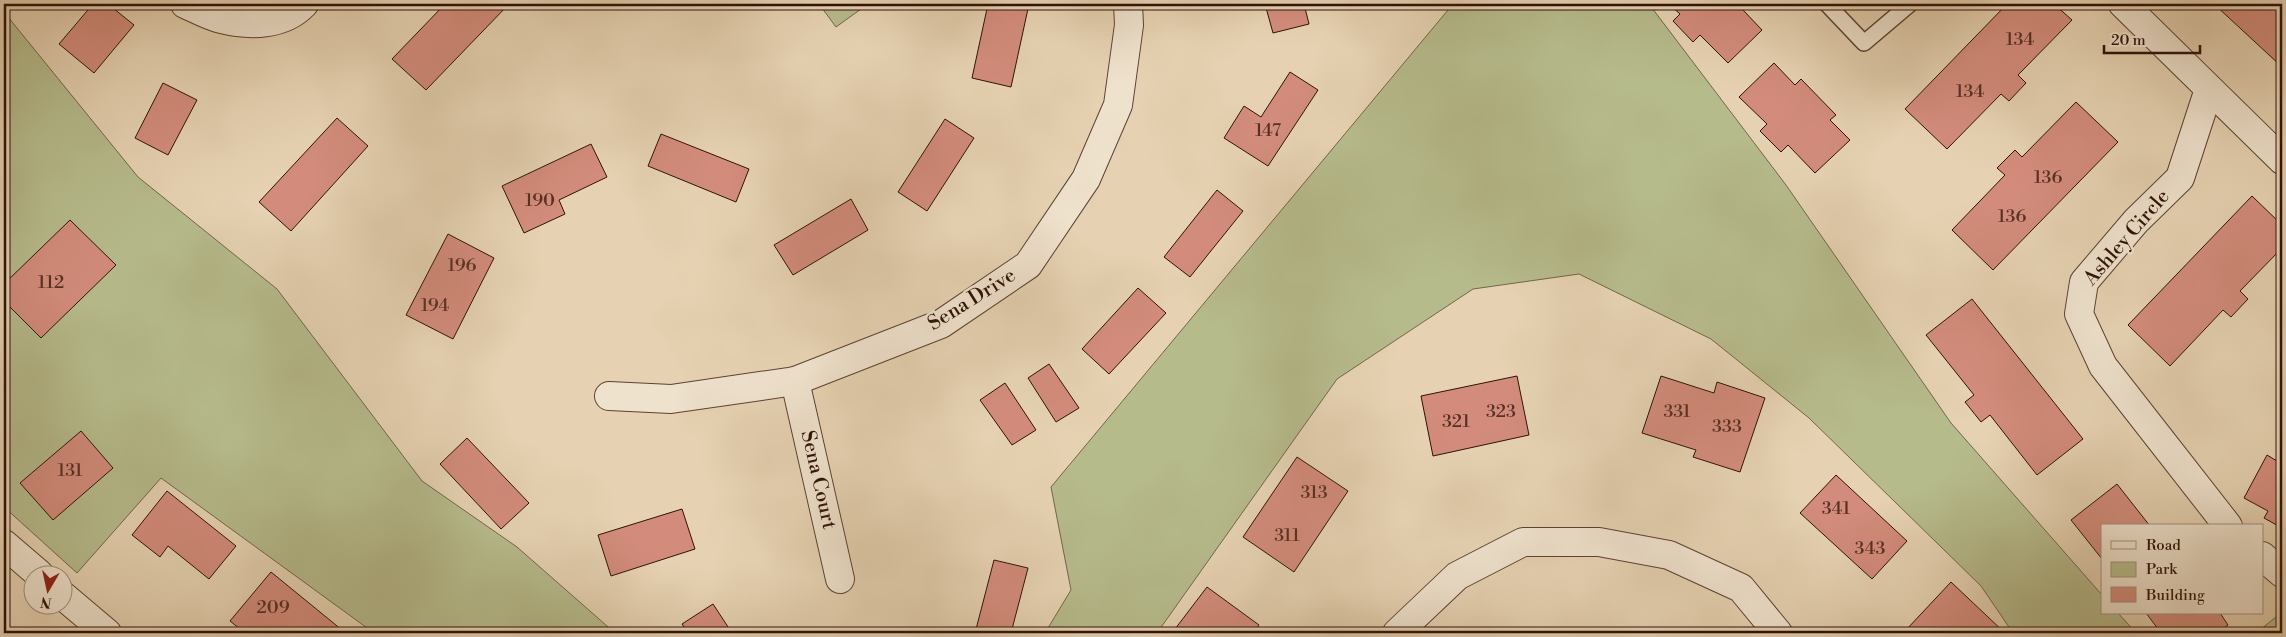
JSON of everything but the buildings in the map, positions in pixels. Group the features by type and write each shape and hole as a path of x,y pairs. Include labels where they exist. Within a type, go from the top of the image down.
{"street":[{"path":"185,4 220,19 249,22 277,22 298,10 304,4"},
{"name":"Sena Drive","path":"608,396 671,398 796,381 941,324 1028,265 1086,179 1118,105 1129,24 1128,4"},
{"path":"2123,4 2282,160"},
{"name":"Ashley Circle","path":"2209,89 2180,178 2136,220 2084,282 2080,314 2102,366 2226,524"},
{"name":"Sena Court","path":"796,381 840,579"},
{"path":"1397,633 1457,576 1523,542 1599,542 1669,556 1740,588 1778,633"},
{"path":"4,544 27,564"},
{"path":"2264,558 2282,573"},
{"path":"72,603 107,633"}],"lane":[{"path":"1827,4 1864,43 1910,4"}],"green space":[{"path":"819,4 868,4 836,27"},
{"path":"1453,4 1649,4 1786,185 1951,423 2101,594 2101,614 2119,614 2136,633 2013,633 1981,586 1809,418 1711,339 1579,274 1473,289 1337,379 1157,633 1045,633 1071,590 1051,487"},
{"path":"4,12 138,177 277,289 422,481 517,547 615,633 374,633 161,478 77,573 72,568 72,564 67,564 4,507"},
{"path":"2281,613 2282,633 2256,633"}]}
